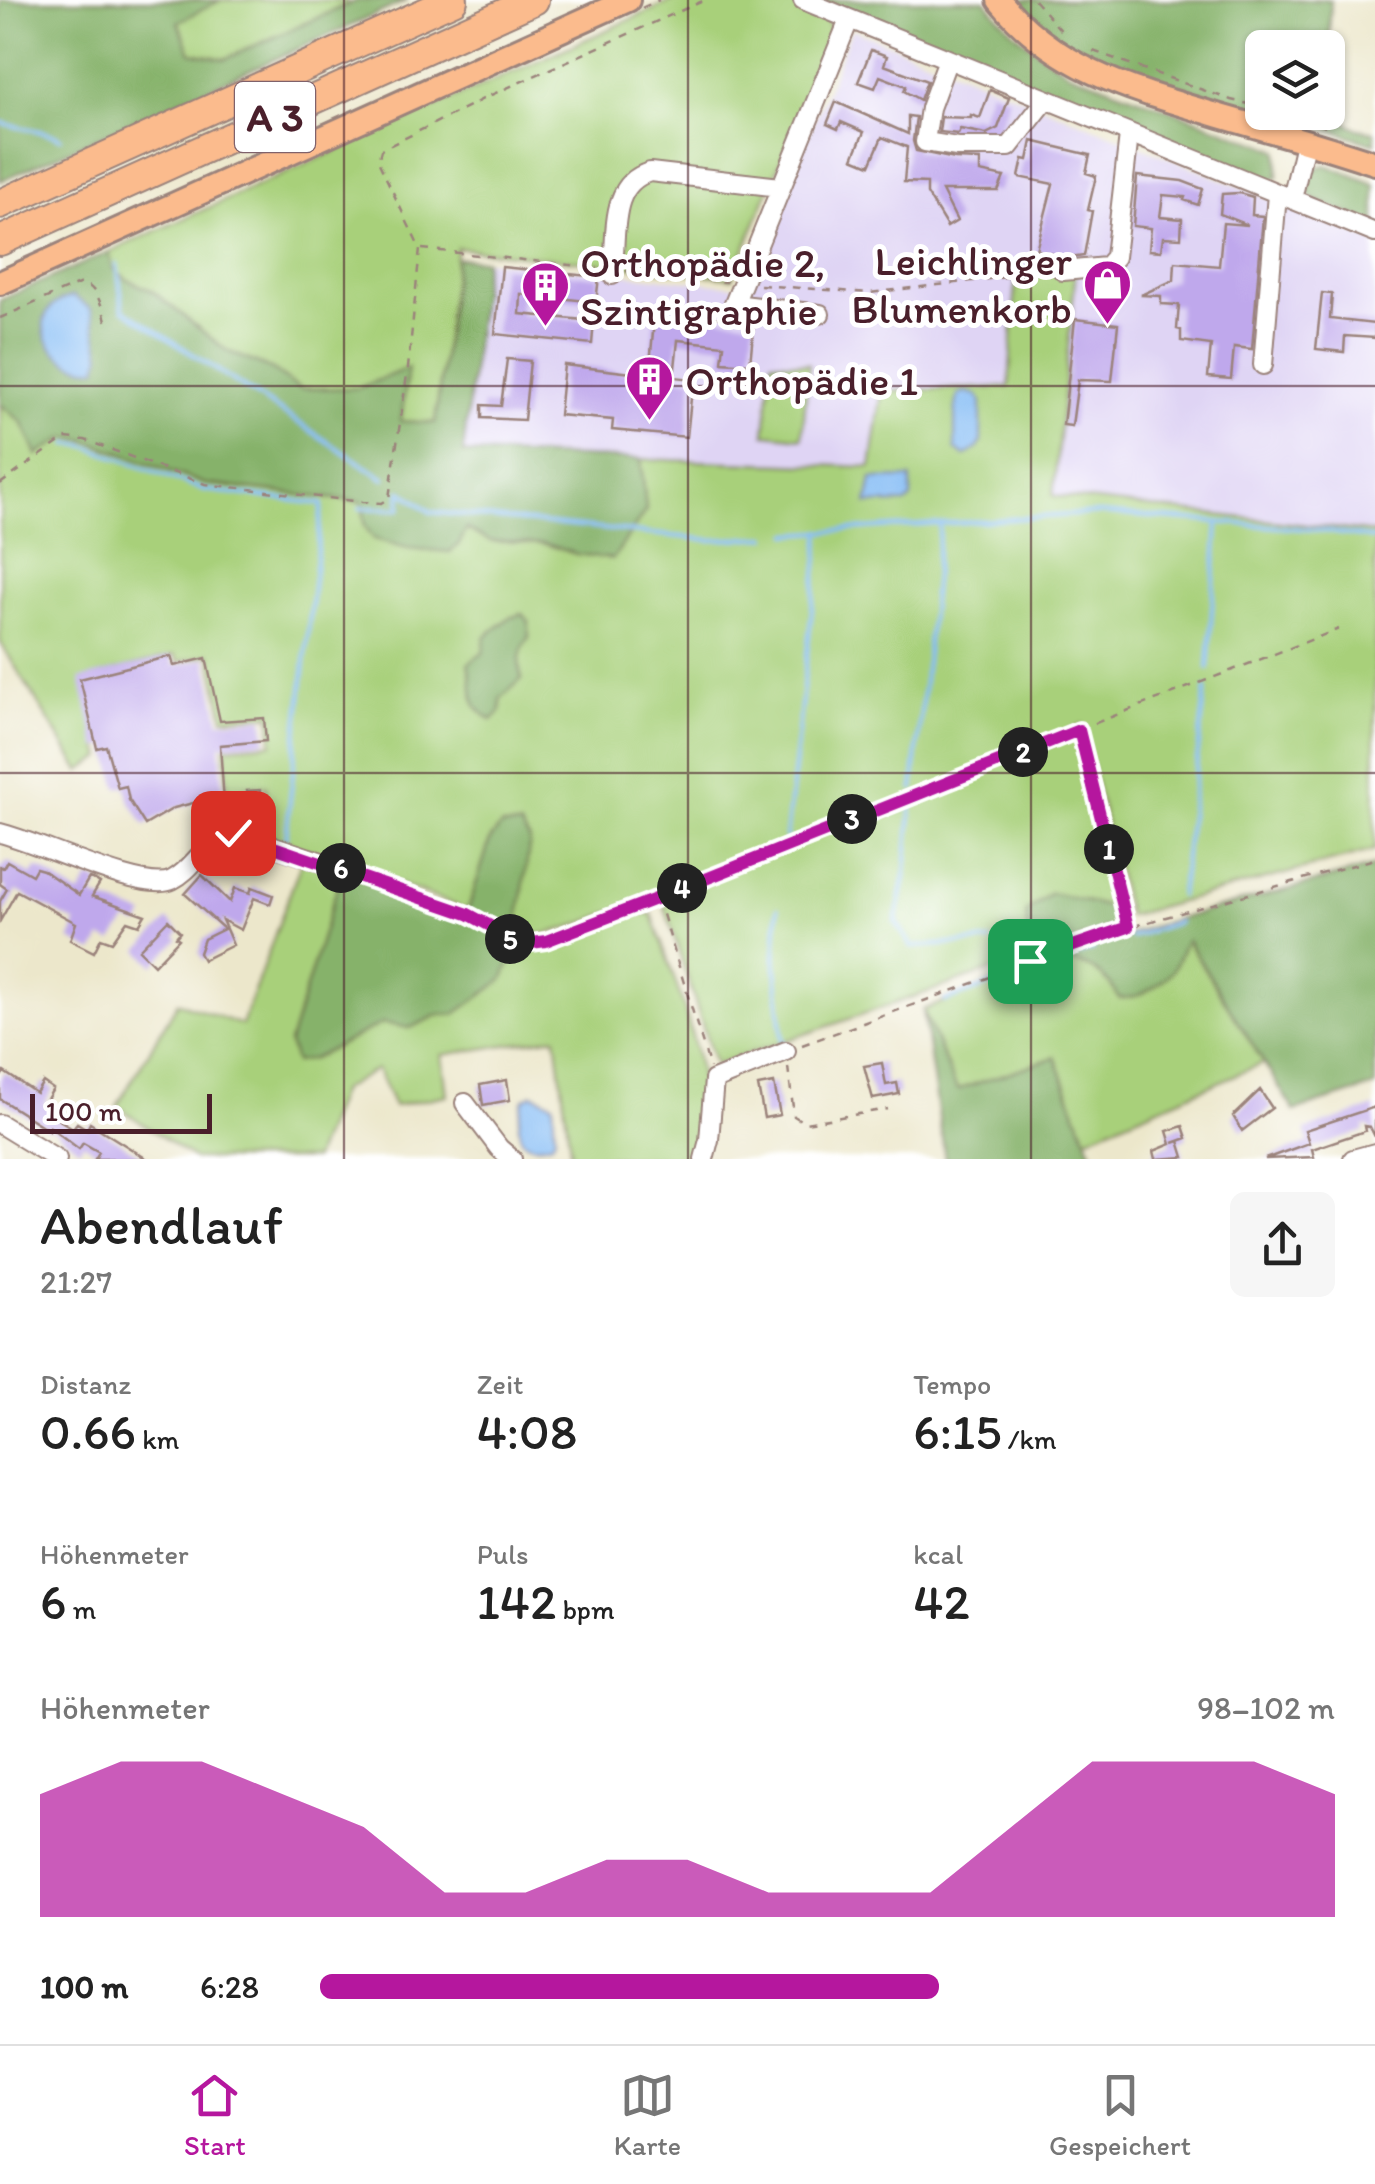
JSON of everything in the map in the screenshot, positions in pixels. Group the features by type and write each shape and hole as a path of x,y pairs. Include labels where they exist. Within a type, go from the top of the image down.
{"highway":[{"name":"A 3","path":"0,204 453,0"},
{"name":"A 3","path":"0,241 534,0"}],"main road":[{"path":"0,283 628,0"},
{"path":"1001,1 1043,44 1094,75 1310,132 1375,164"}],"street":[{"path":"803,0 1375,233"},
{"path":"820,314 734,304 850,20"},
{"path":"948,59 930,108 925,142 956,147 1008,147 1046,100"},
{"path":"1263,364 1284,196 1310,132"},
{"path":"1063,271 1106,267 1115,257 1129,135"},
{"path":"612,275 620,198 626,184 637,176 650,172 780,187"},
{"path":"0,833 145,884 171,880 215,838 233,833 346,870"},
{"path":"704,1159 714,1080 786,1051"},
{"path":"464,1103 512,1159"},
{"path":"0,1124 57,1159"},
{"path":"1354,1159 1375,1152"}],"path":[{"path":"0,484 65,438 85,440 205,484 363,502 381,503 389,498 420,249 378,161 381,150 489,96 705,0"},
{"path":"1034,0 1052,24 1076,44"},
{"path":"1090,50 1245,103"},
{"path":"0,318 81,282 95,291 108,326"},
{"path":"346,870 468,914 524,944 546,941 1339,629"},
{"path":"1079,730 1128,927"},
{"path":"888,1109 798,1121 794,1116 786,1051 1128,927 1375,859"},
{"path":"658,898 714,1080"}],"shaded area":[{"path":"852,29 1375,242 1375,533 1053,496 1076,271 1016,276 1009,387 966,389 871,468 463,453 485,260 746,287"}],"green space":[{"path":"0,0 221,0 178,22 191,53 225,59 358,0 408,0 0,181"},
{"path":"221,0 345,0 348,4 225,59 191,53 178,21"},
{"path":"674,0 788,0 827,18 832,35 733,278 457,248 435,423 401,421 395,374 359,388 300,389 273,370 227,351 151,290 126,279 113,268 109,252"},
{"path":"816,0 985,0 1023,40 1069,72 1278,150 1278,178 1266,180"},
{"path":"1020,0 1331,0 1329,30 1245,30 1245,107 1076,52 1049,33"},
{"path":"1345,122 1375,132 1375,144 1331,130 1345,130"},
{"path":"1326,165 1375,184 1375,224 1309,195 1313,173 1317,167"},
{"path":"109,252 113,268 126,279 151,290 227,351 273,370 300,389 359,388 408,368 401,421 435,423 456,258 485,260 463,453 641,459 646,510 613,559 576,554 546,544 490,541 467,529 450,552 408,548 374,539 365,526 362,502 205,484 85,440 65,438 37,455 22,422 0,404 0,300"},
{"path":"1076,270 1053,496 1375,533 1375,850 1128,916 1082,725 1031,747 1033,752 1077,734 1118,909 1050,893 1026,912 1030,957 715,1065 658,893 568,928 515,935 518,924 491,840 468,910 281,840 235,828 236,824 266,821 266,786 245,787 244,796 234,797 233,803 228,803 225,747 272,743 271,715 224,718 210,654 178,662 175,655 82,680 102,758 80,771 0,642 0,404 22,422 37,454 65,438 85,440 205,484 363,502 365,526 466,529 490,541 546,544 576,554 646,510 641,459 871,467 882,391 1009,387 1016,276"},
{"path":"772,361 809,364 802,438 765,434"},
{"path":"522,614 529,621 529,638 520,658 522,679 501,698 501,711 492,720 475,703 468,664 483,653 485,637 509,618"},
{"path":"501,826 520,826 530,840 512,943 516,947 503,980 454,1015 440,1014 410,1028 383,1023 312,1059 295,1062 289,1043 342,872 466,916 490,840"},
{"path":"302,860 342,872 289,1043 312,1059 383,1023 410,1028 440,1014 511,959 516,947 546,949 638,912 652,914 683,1004 699,1067 702,1129 696,1159 571,1157 556,1037 442,1055 447,1095 394,1106 377,1069 341,1090 314,1159 194,1159 117,1106 178,1002 242,1025"},
{"path":"1375,866 1375,1086 1294,1111 1187,940 1167,977 1144,993 1127,998 1119,998 1100,974 1072,962 1068,953 1174,920"},
{"path":"1051,893 1118,909 1121,923 1030,957 1026,912"},
{"path":"1186,940 1264,1063 1086,1138 1055,1057 957,1090 923,1010 1068,953 1072,962 1100,974 1119,998 1178,955"},
{"path":"923,1010 957,1090 1055,1057 1094,1159 945,1159"}],"water":[{"path":"73,296 91,309 101,355 98,368 67,361 47,340 46,314"},
{"path":"958,395 977,395 981,401 981,442 965,456 955,449 955,411"},
{"path":"911,478 911,498 906,503 867,504 872,479"},
{"path":"533,1094 553,1103 552,1143 530,1145 520,1136 524,1099"}],"building":[{"path":"871,50 887,56 884,65 927,81 920,100 904,91 906,86 880,76 875,88 858,82"},
{"path":"990,90 1009,98 998,128 986,134 960,129 958,134 939,132 941,117 980,118"},
{"path":"836,102 908,134 908,116 916,117 916,151 980,160 980,172 1004,177 998,191 942,191 957,221 947,227 927,194 927,183 904,182 907,147 882,137 870,165 853,158 864,132 841,122 838,129 827,124"},
{"path":"1032,141 1090,155 1086,173 1096,176 1084,256 1070,258 1036,250 1053,184 1019,177"},
{"path":"1137,176 1182,181 1203,189 1198,205 1184,200 1185,197 1163,195 1160,217 1182,219 1181,238 1163,237 1161,251 1149,250 1151,228 1133,226"},
{"path":"1222,194 1253,197 1252,215 1263,216 1252,349 1234,347 1231,379 1208,377 1211,345 1181,341 1181,330 1177,329 1179,305 1161,304 1161,296 1141,295 1174,280 1175,262 1219,266 1223,223 1248,225 1220,214"},
{"path":"502,267 599,277 596,302 521,294 520,314 594,321 592,344 495,334"},
{"path":"1322,293 1332,294 1330,319 1375,324 1375,338 1345,336 1344,352 1316,349"},
{"path":"655,310 754,322 750,364 722,362 724,345 678,340 674,377 693,379 687,437 612,430 613,420 559,415 564,365 649,375"},
{"path":"1075,319 1118,324 1112,381 1078,380 1072,426 1063,425"},
{"path":"507,359 530,361 524,420 482,418 482,405 501,406"},
{"path":"171,656 174,666 206,658 220,721 264,718 266,741 220,745 224,802 248,800 247,791 260,790 262,816 213,819 212,798 174,808 145,825 129,800 126,786 118,788 106,746 97,748 80,679"},
{"path":"7,861 32,875 36,868 43,870 79,895 89,878 95,880 100,883 92,896 145,915 139,925 127,921 112,942 101,938 94,952 70,940 76,923 17,891 0,921 0,901 7,889 0,884 0,866 3,868"},
{"path":"202,875 230,902 235,888 250,893 252,887 273,895 270,904 254,898 241,930 222,920 233,945 203,960 199,953 204,939 224,929 185,894"},
{"path":"168,920 180,932 176,937 179,939 154,965 139,950"},
{"path":"882,1063 886,1085 897,1083 899,1094 873,1099 864,1066"},
{"path":"4,1072 36,1093 43,1082 53,1089 44,1104 59,1113 56,1118 73,1128 77,1123 87,1129 90,1123 147,1159 95,1159 99,1152 83,1143 79,1149 50,1127 49,1130 0,1099 0,1078"},
{"path":"507,1080 510,1100 483,1105 480,1085"},
{"path":"774,1083 780,1115 764,1118 758,1086"},
{"path":"1260,1090 1272,1108 1242,1131 1233,1116"},
{"path":"1375,1107 1375,1137 1370,1127 1364,1126 1365,1131 1312,1149 1314,1157 1265,1159 1309,1143 1305,1130"},
{"path":"1183,1126 1187,1138 1173,1143 1179,1141 1184,1157 1156,1159 1154,1151 1171,1144 1167,1131"}],"waterway":[{"path":"0,122 60,138"},
{"path":"117,264 123,309 385,479"},
{"path":"68,444 83,445 204,490 322,504 286,837"},
{"path":"401,491 431,512 712,540 767,537"},
{"path":"360,508 400,509 401,491"},
{"path":"789,534 1099,513 1317,530 1375,539"},
{"path":"1208,668 1218,523"},
{"path":"913,789 940,525"},
{"path":"786,837 821,531"},
{"path":"1180,896 1206,688"},
{"path":"912,800 906,871 896,922 912,947 990,941"},
{"path":"778,908 775,957 783,1046"},
{"path":"1131,937 1178,922"},
{"path":"945,1001 1093,949"}],"place":[{"name":"Leichlinger Blumenkorb","path":"1107,326"},
{"name":"Orthopädie 2, Szintigraphie","path":"545,328"},
{"name":"Orthopädie 1","path":"650,422"}],"route":[{"path":"233,833 468,914 524,944 546,941 658,898 1079,730 1128,927 1030,961"}]}
